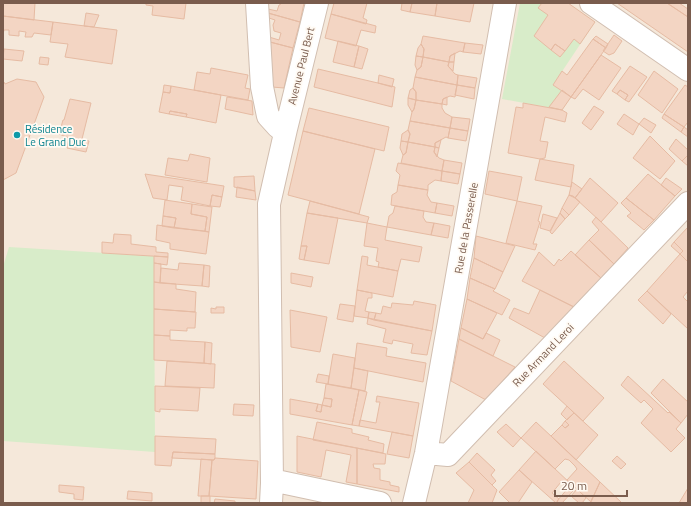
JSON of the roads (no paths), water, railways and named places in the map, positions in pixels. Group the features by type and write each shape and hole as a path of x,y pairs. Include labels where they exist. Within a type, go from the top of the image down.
{"street":[{"path":"257,3 262,87 268,116 278,127 286,129"},
{"name":"Avenue Paul Bert","path":"272,493 269,204 317,3"},
{"name":"Rue de la Passerelle","path":"426,453 505,3"},
{"path":"591,3 688,70"},
{"name":"Rue Armand Leroi","path":"426,453 448,455 688,203"},
{"path":"414,503 426,453"},
{"path":"272,493 281,482 380,503"}],"place":[{"name":"Résidence Le Grand Duc","path":"17,135"}]}
